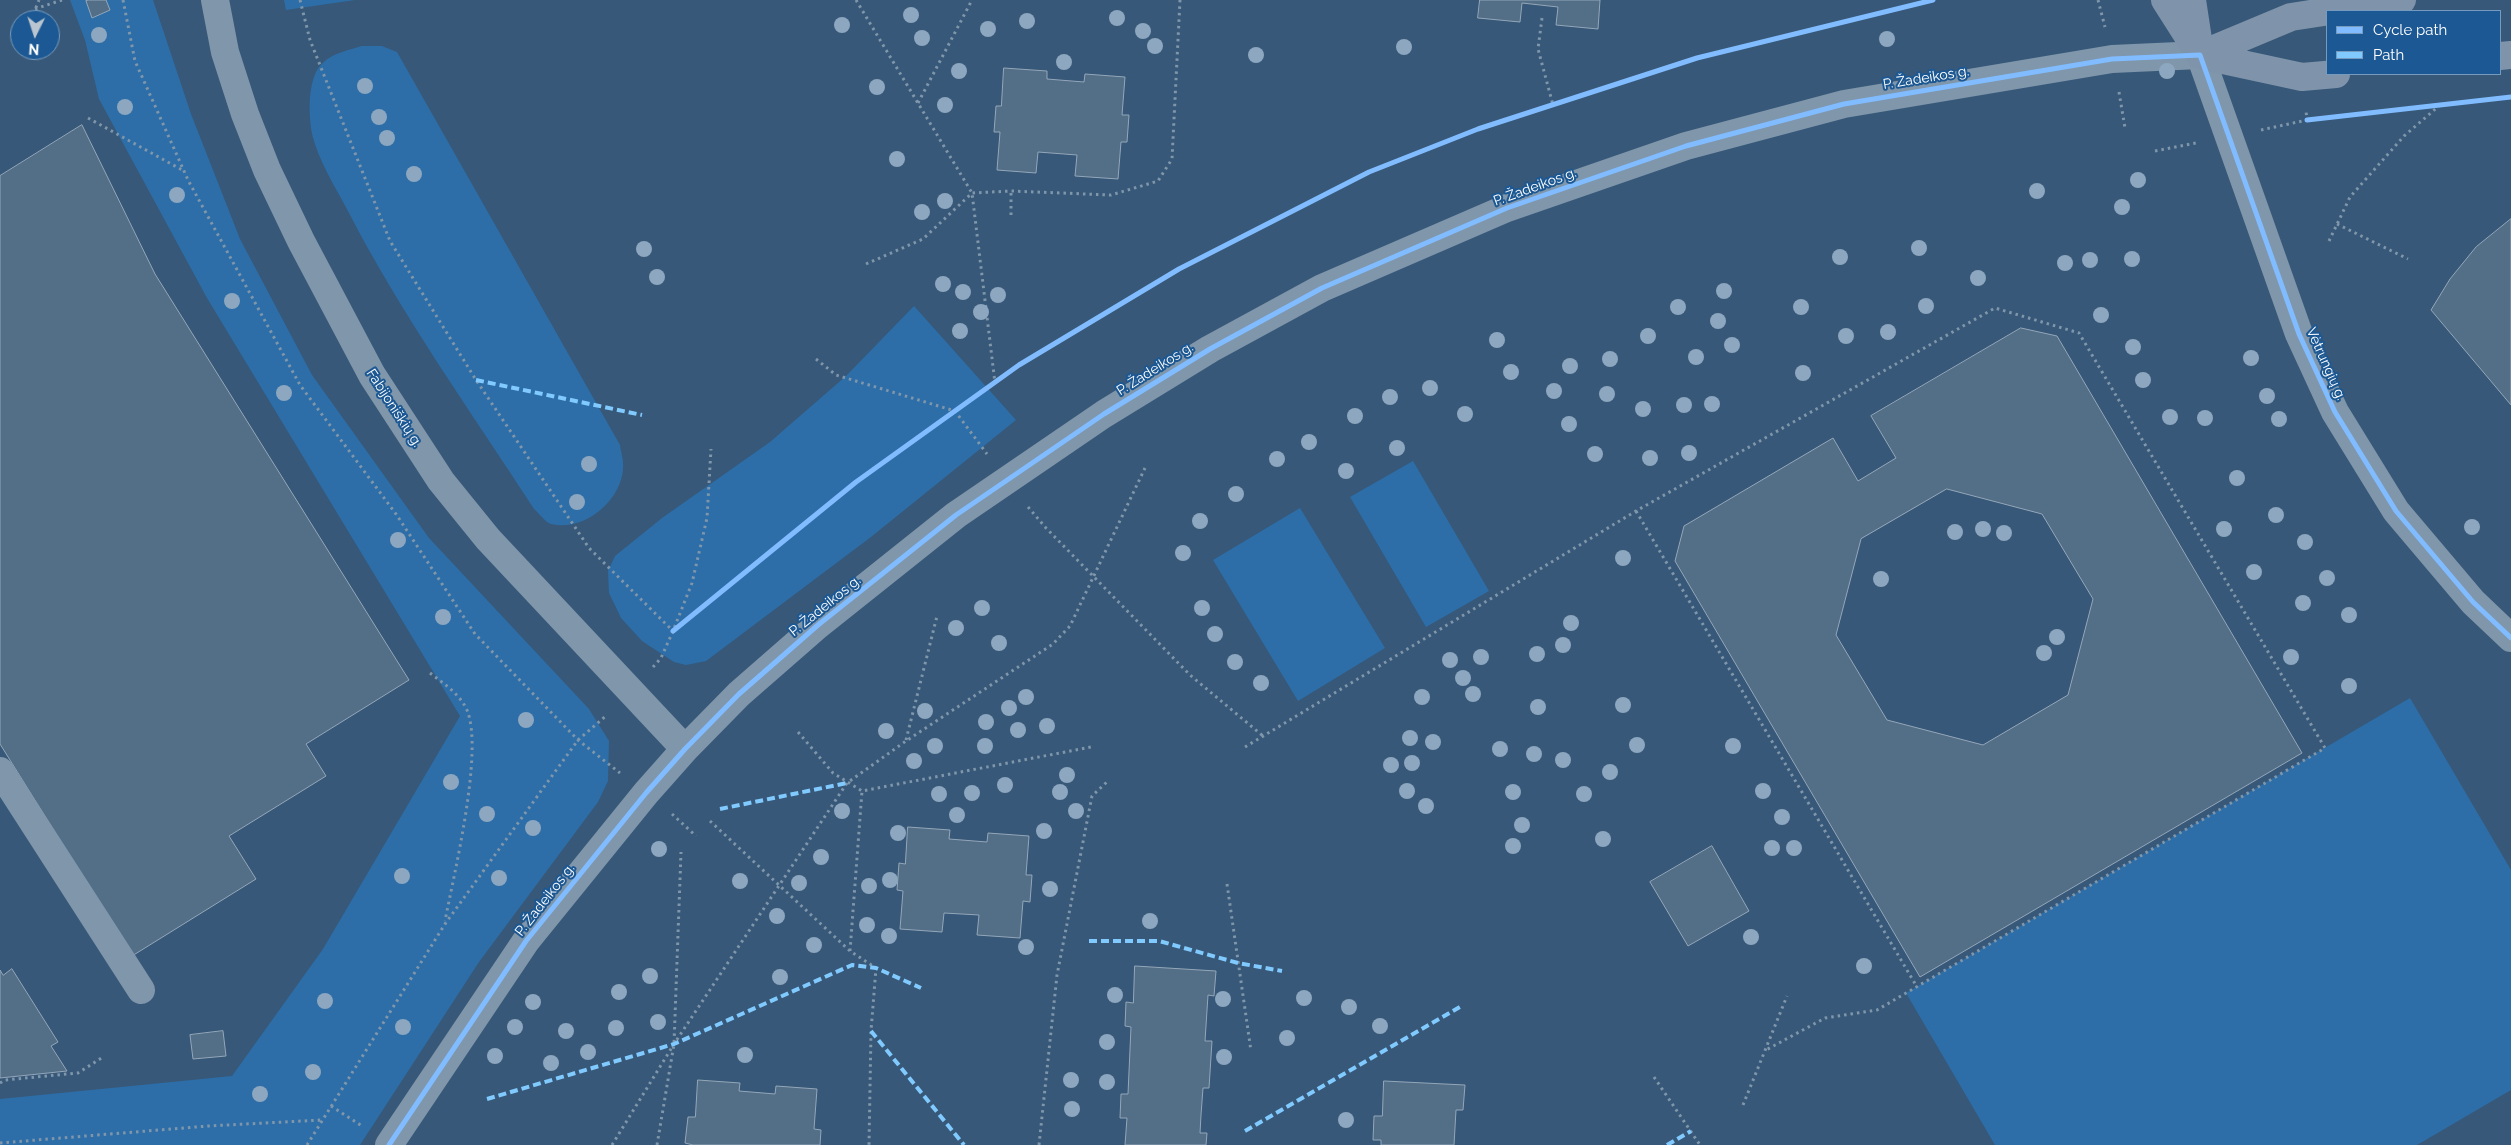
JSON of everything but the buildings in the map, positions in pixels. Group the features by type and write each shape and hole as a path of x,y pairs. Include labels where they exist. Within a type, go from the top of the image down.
{"highway":[{"path":"2165,0 2200,55 2302,77 2326,75"},
{"path":"2192,0 2200,55"},
{"path":"2337,10 2402,0"},
{"path":"2200,55 2291,17 2326,12"}],"street":[{"name":"Fabijoniškių g.","path":"215,0 225,52 245,114 267,170 301,241 372,375 441,481 488,539 685,749"},
{"name":"P. Žadeikos g.","path":"389,1145 526,941 646,793 685,749 739,694 818,625 964,510 1104,414 1210,349 1322,288 1507,208 1686,146 1844,104 2112,59 2200,55"},
{"name":"Vėtrungių g.","path":"2200,55 2299,334 2335,412 2396,510 2473,602 2511,638"},
{"path":"0,771 141,990"}],"path":[{"path":"35,9 39,0"},
{"path":"35,9 62,0"},
{"path":"122,0 135,62 184,171 300,385 396,514 475,634 578,740 612,766"},
{"path":"300,0 310,40 390,241 476,380 589,548 674,631"},
{"path":"856,0 972,193 995,383"},
{"path":"918,104 972,0"},
{"path":"866,264 923,239 972,193 1011,191 1111,194 1158,181 1172,160 1180,0"},
{"path":"1542,18 1538,49 1553,105"},
{"path":"2329,241 2350,197 2404,136 2440,105"},
{"path":"88,118 184,171"},
{"path":"1011,191 1011,216"},
{"path":"2337,224 2408,259"},
{"path":"1245,747 1636,511 1995,308 2079,333 2324,748 1877,1010 1825,1018 1766,1050"},
{"path":"816,359 836,376 955,411 978,442"},
{"path":"661,658 674,631 692,583 707,518 710,449"},
{"path":"612,1145 674,1044 847,783 906,740 1053,644 1070,626 1145,468"},
{"path":"1636,511 1917,987"},
{"path":"1033,513 1190,675 1263,736"},
{"path":"906,740 937,616"},
{"path":"430,673 456,692 467,711 472,740 468,798 445,924"},
{"path":"307,1145 445,924 578,740 598,724"},
{"path":"798,732 833,773 862,791 1091,747"},
{"path":"1039,1145 1061,956 1092,796 1109,780"},
{"path":"850,951 862,791"},
{"path":"671,812 696,836"},
{"path":"710,821 850,951 876,968 871,1031 869,1145"},
{"path":"657,1145 674,1044 681,852"},
{"path":"1227,884 1251,1050"},
{"path":"1743,1105 1787,996"},
{"path":"0,1083 5,1080 78,1073 103,1057"},
{"path":"1654,1077 1700,1145"},
{"path":"0,1143 208,1126 323,1120"}],"shaded area":[{"path":"70,0 153,0 191,114 240,239 312,375 429,538 589,709 609,741 608,781 598,802 479,962 360,1145 0,1145 0,1099 232,1076 323,949 460,716 207,298 99,99 85,40"},
{"path":"284,0 355,0 286,10"},
{"path":"362,46 382,46 397,52 620,445 623,460 621,481 608,503 588,519 563,525 551,524 534,509 414,326 369,251 323,165 312,134 310,121 312,83 318,70 327,59"},
{"path":"914,306 1016,420 871,537 706,661 686,665 674,662 642,641 621,618 609,593 608,571 615,556 662,518 770,442 846,376"},
{"path":"1413,461 1489,591 1426,627 1350,497"},
{"path":"1300,508 1385,648 1298,701 1213,560"},
{"path":"2410,698 2511,870 2511,1090 2417,1145 1995,1145 1906,993"}],"marked path":[{"path":"476,380 642,415"},
{"path":"720,809 847,783"},
{"path":"1089,941 1159,941 1238,963 1282,971"},
{"path":"487,1099 674,1044 852,965 876,968 921,988"},
{"path":"1245,1131 1460,1007"},
{"path":"871,1031 964,1145"},
{"path":"1667,1145 1691,1131"}],"cycle path":[{"path":"673,631 856,482 1019,365 1179,269 1369,172 1478,129 1697,58 1933,0"},
{"path":"389,1145 526,941 646,793 685,749 739,694 818,625 956,515 1104,414 1210,349 1322,288 1507,208 1686,146 1844,104 2112,59 2200,55 2299,334 2335,412 2396,511 2473,602 2511,638"},
{"path":"2307,120 2511,97"}]}
